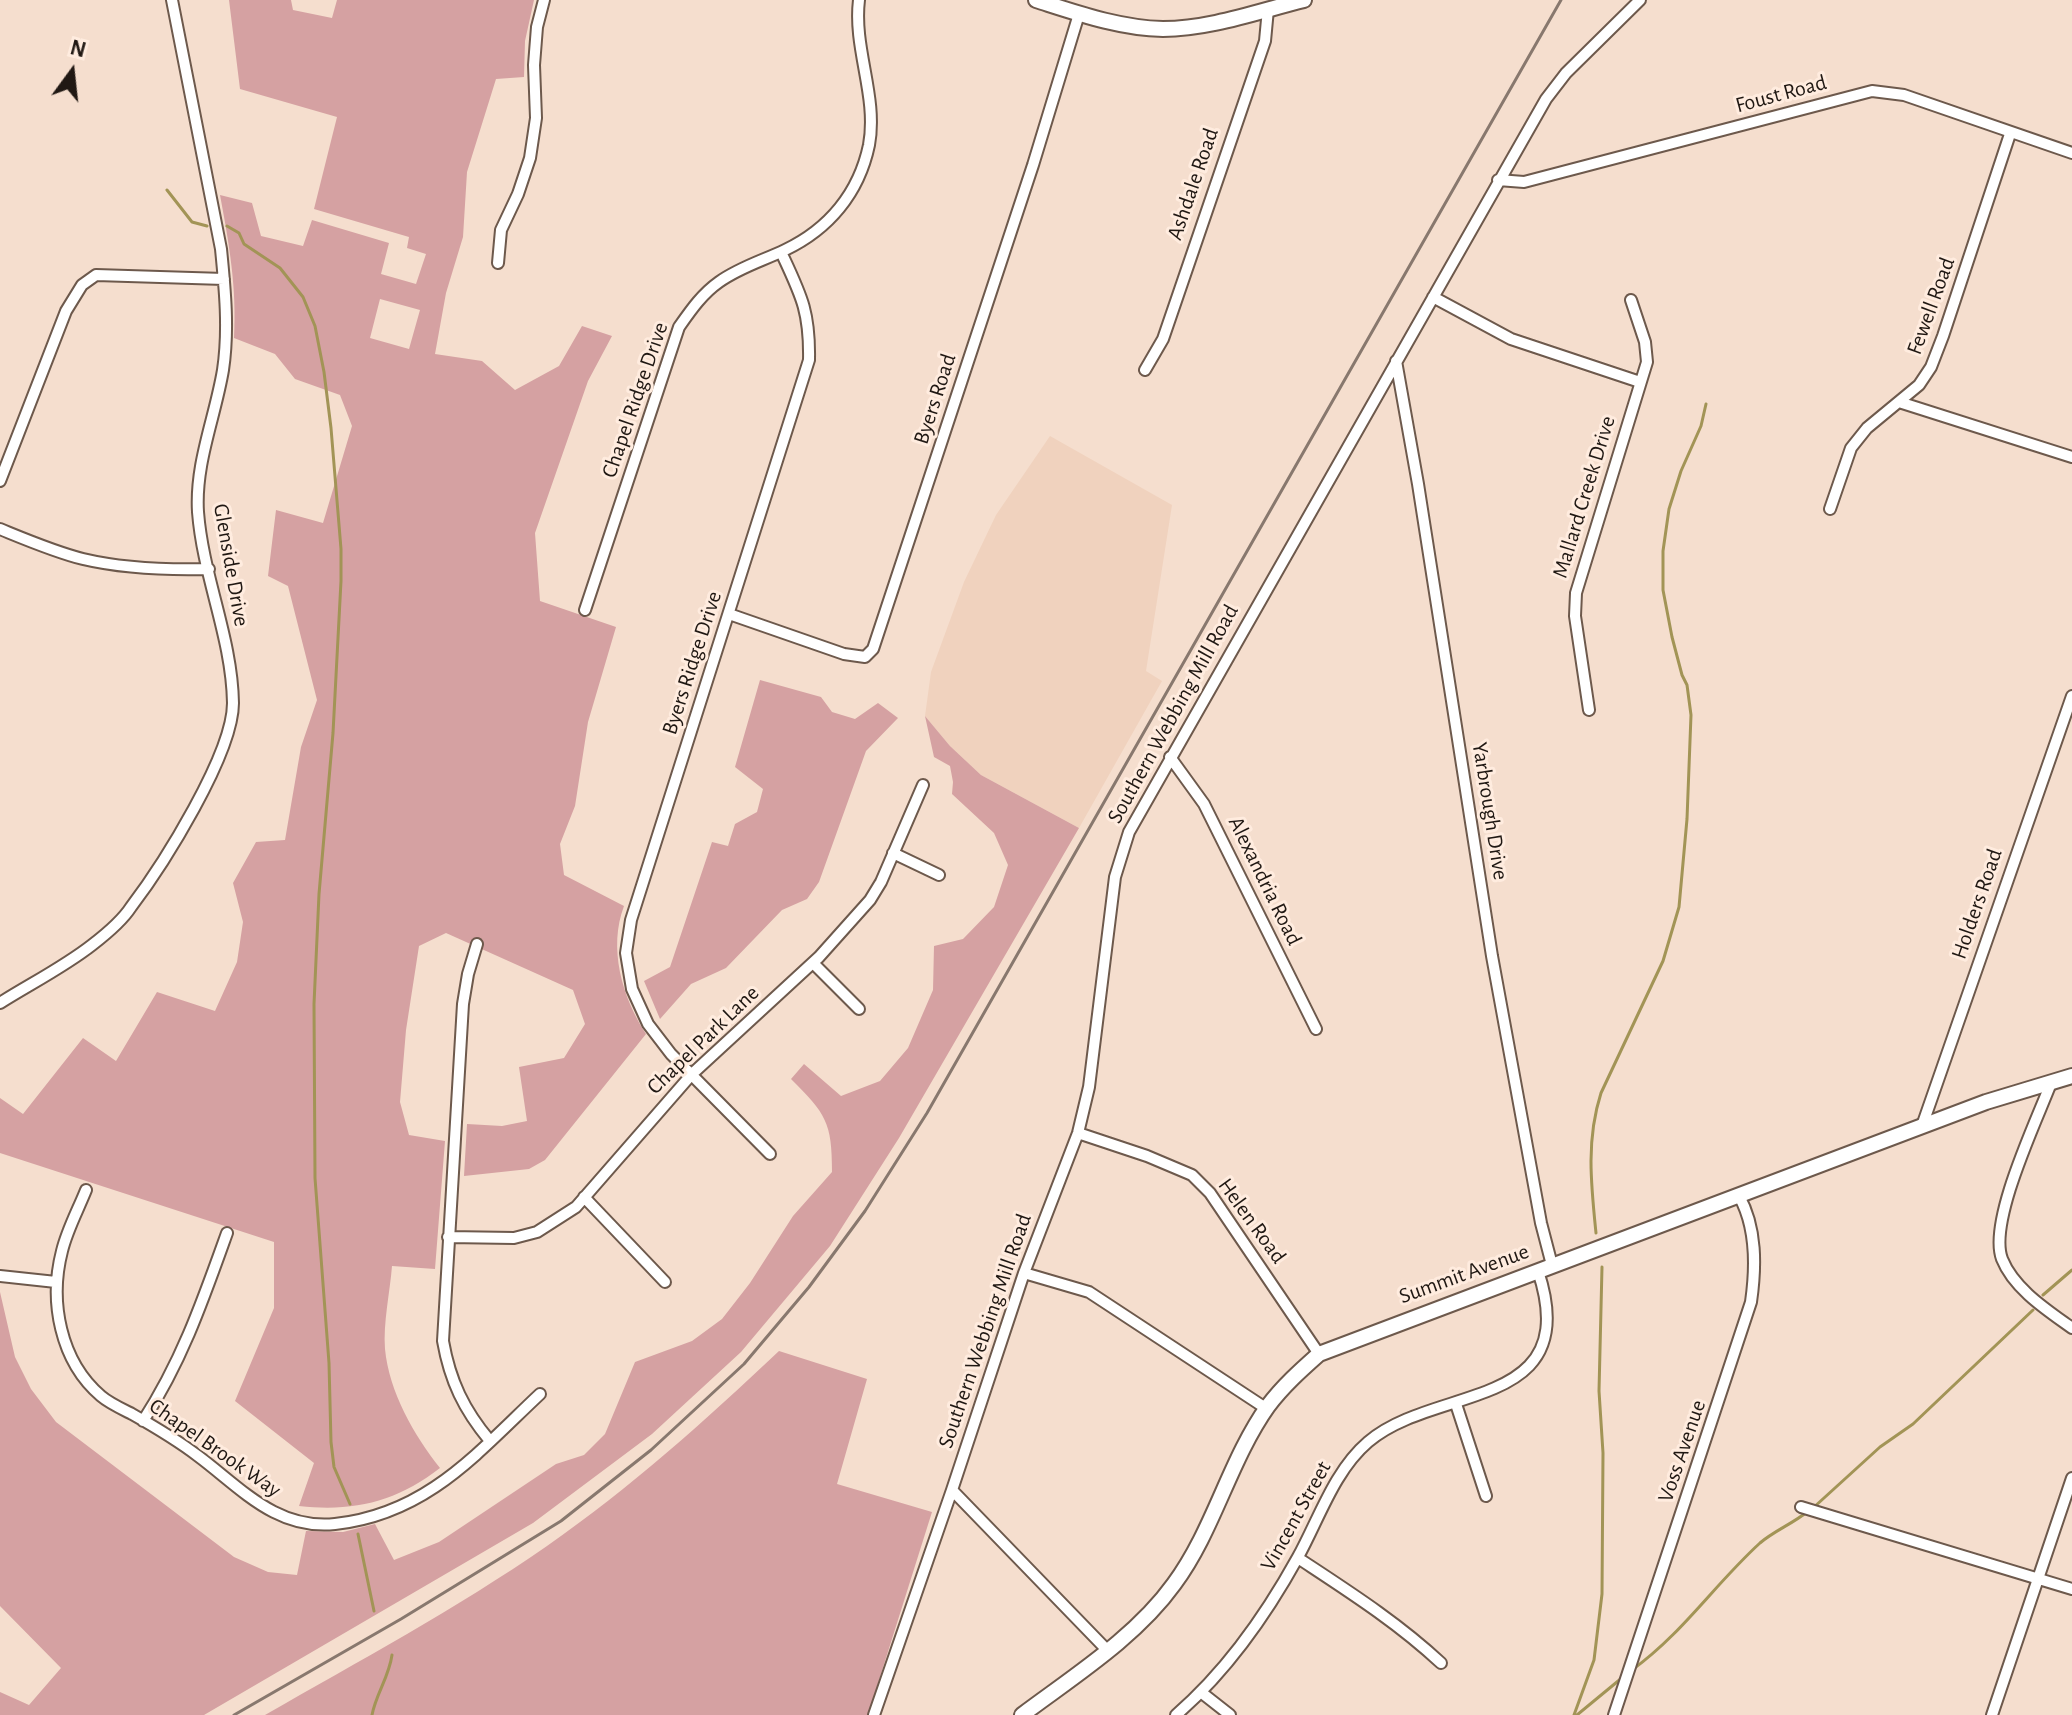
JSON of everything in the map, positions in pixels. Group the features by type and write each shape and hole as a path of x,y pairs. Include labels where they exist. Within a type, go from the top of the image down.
{"main road":[{"path":"1036,0 1122,25 1166,29 1224,20 1304,0"},
{"name":"Summit Avenue","path":"1028,1713 1139,1623 1174,1585 1267,1409 1288,1381 1319,1354 1986,1102 2072,1076"}],"street":[{"name":"Glenside Drive","path":"0,1003 92,945 130,910 178,834 213,770 228,731 233,707 231,666 198,512 202,453 223,369 226,316 224,279 221,249 172,0"},
{"path":"498,263 501,230 530,158 536,118 534,65 537,27 544,0"},
{"name":"Chapel Ridge Drive","path":"585,610 679,327 698,301 717,283 748,264 802,241 825,223 845,202 861,176 869,143 871,115 858,39 859,0"},
{"name":"Southern Webbing Mill Road","path":"874,1715 1024,1273 1078,1133 1089,1087 1115,877 1129,832 1546,99 1566,73 1640,0"},
{"name":"Ashdale Road","path":"1145,370 1163,339 1265,41 1268,9"},
{"name":"Byers Road","path":"729,614 844,654 865,657 873,649 1033,165 1079,14"},
{"name":"Foust Road","path":"1498,180 1524,182 1872,91 1904,95 2072,153"},
{"name":"Fewell Road","path":"1830,509 1851,448 1867,428 1919,385 1935,357 2010,134"},
{"name":"Byers Ridge Drive","path":"770,1154 648,1024 632,989 626,953 631,920 809,360 805,304 781,252"},
{"path":"0,481 66,311 82,285 96,275 224,279"},
{"path":"1433,297 1511,339 1640,382"},
{"name":"Mallard Creek Drive","path":"1589,710 1575,616 1576,593 1647,362 1645,342 1631,300"},
{"name":"Yarbrough Drive","path":"1396,361 1492,956 1541,1223 1545,1268"},
{"path":"1899,402 2072,457"},
{"path":"0,529 87,560 178,570 209,569"},
{"name":"Holders Road","path":"1922,1126 2072,696"},
{"name":"Alexandria Road","path":"1170,757 1204,804 1316,1029"},
{"name":"Chapel Park Lane","path":"448,1237 514,1238 537,1232 560,1218 584,1197 692,1074 813,963 870,900 923,785"},
{"path":"893,853 939,875"},
{"path":"477,944 463,1004 443,1341 448,1369 463,1405 490,1441"},
{"path":"813,963 859,1009"},
{"path":"2051,1083 2002,1214 1999,1238 2003,1259 2016,1279 2033,1298 2072,1328"},
{"name":"Helen Road","path":"1078,1133 1192,1175 1210,1193 1319,1354"},
{"name":"Chapel Brook Way","path":"86,1190 62,1250 56,1282 64,1340 79,1370 102,1397 188,1448 255,1503 273,1513 315,1524 334,1524 402,1506 439,1486 471,1461 540,1394"},
{"name":"Voss Avenue","path":"1614,1715 1751,1302 1755,1277 1754,1249 1745,1207 1739,1196"},
{"path":"584,1197 665,1282"},
{"path":"143,1421 190,1336 227,1233"},
{"name":"Vincent Street","path":"1176,1715 1202,1693 1253,1629 1298,1558 1334,1487 1351,1460 1368,1442 1408,1418 1456,1404 1513,1380 1535,1357 1543,1340 1547,1307 1545,1268"},
{"path":"1024,1273 1089,1292 1267,1409"},
{"path":"0,1276 56,1282"},
{"path":"1456,1404 1486,1496"},
{"path":"1992,1715 2072,1478"},
{"path":"952,1490 1107,1650"},
{"path":"1801,1507 2072,1589"},
{"path":"1298,1558 1379,1611 1441,1663"},
{"path":"1202,1693 1230,1715"}],"shaded area":[{"path":"229,0 291,0 293,10 332,18 337,0 534,0 525,41 524,77 496,79 467,172 463,237 446,293 435,354 482,361 515,390 559,366 582,326 612,336 588,381 535,533 540,601 616,627 588,722 575,806 560,844 564,875 624,906 617,939 620,972 630,1004 646,1034 545,1160 529,1169 464,1176 467,1124 502,1126 527,1121 519,1067 564,1058 585,1024 573,990 446,933 419,946 406,1030 400,1102 409,1135 445,1141 435,1269 392,1266 385,1349 397,1397 421,1442 440,1468 391,1497 356,1506 299,1506 314,1463 235,1401 274,1308 274,1242 0,1153 0,1098 23,1114 83,1038 116,1061 157,992 215,1011 237,962 243,922 233,883 256,842 285,840 301,747 317,700 288,586 268,576 276,510 323,523 352,426 340,395 295,379 275,354 234,338 233,283 220,195 252,203 261,236 303,246 312,220 389,243 381,274 416,284 426,254 407,248 409,237 314,209 337,117 240,89","holes":["380,299 420,310 409,349 370,338"]},
{"path":"1050,436 1172,505 1146,671 1162,681 1079,828 981,775 950,746 925,716 931,672 964,582 996,515"},
{"path":"760,680 821,697 832,712 855,719 878,703 898,718 866,751 819,882 807,899 782,910 726,968 691,984 660,1019 644,981 670,967 712,842 728,846 735,824 757,812 763,789 735,767"},
{"path":"925,716 950,746 981,775 1079,828 899,1138 830,1246 741,1352 652,1434 533,1523 204,1715 0,1715 0,1692 29,1705 61,1668 0,1606 0,1292 15,1357 31,1389 56,1422 234,1557 268,1572 297,1575 306,1531 343,1532 375,1524 394,1560 439,1542 556,1464 584,1455 605,1434 635,1362 692,1341 722,1319 750,1283 793,1216 832,1172 831,1141 825,1120 791,1079 804,1064 841,1096 880,1081 908,1048 933,990 934,946 963,939 994,907 1008,865 994,833 952,794 950,766 934,757"},
{"path":"779,1351 867,1379 837,1484 932,1512 868,1715 265,1715 443,1613 547,1546 666,1453"}],"waterway":[{"path":"167,190 192,222 207,226"},
{"path":"227,226 239,233 244,244 280,268 303,297 315,326 331,428 341,581 314,1004 315,1178 329,1363 331,1442 334,1467 350,1504"},
{"path":"1596,1233 1591,1162 1596,1110 1601,1093 1663,961 1679,907 1687,819 1691,715 1687,685 1672,637 1663,590 1663,551 1669,509 1681,471 1701,426 1706,404"},
{"path":"1574,1715 1594,1660 1602,1594 1603,1453 1599,1391 1602,1267"},
{"path":"2043,1295 2072,1270"},
{"path":"1813,1508 1880,1447 1913,1424 2033,1310"},
{"path":"1632,1670 1683,1625 1760,1543 1807,1512"},
{"path":"358,1534 374,1611"},
{"path":"372,1715 392,1655"},
{"path":"1577,1715 1623,1677"}],"railway":[{"path":"234,1715 401,1619 561,1521 651,1450 744,1364 809,1287 865,1211 927,1113 1561,0"}]}
